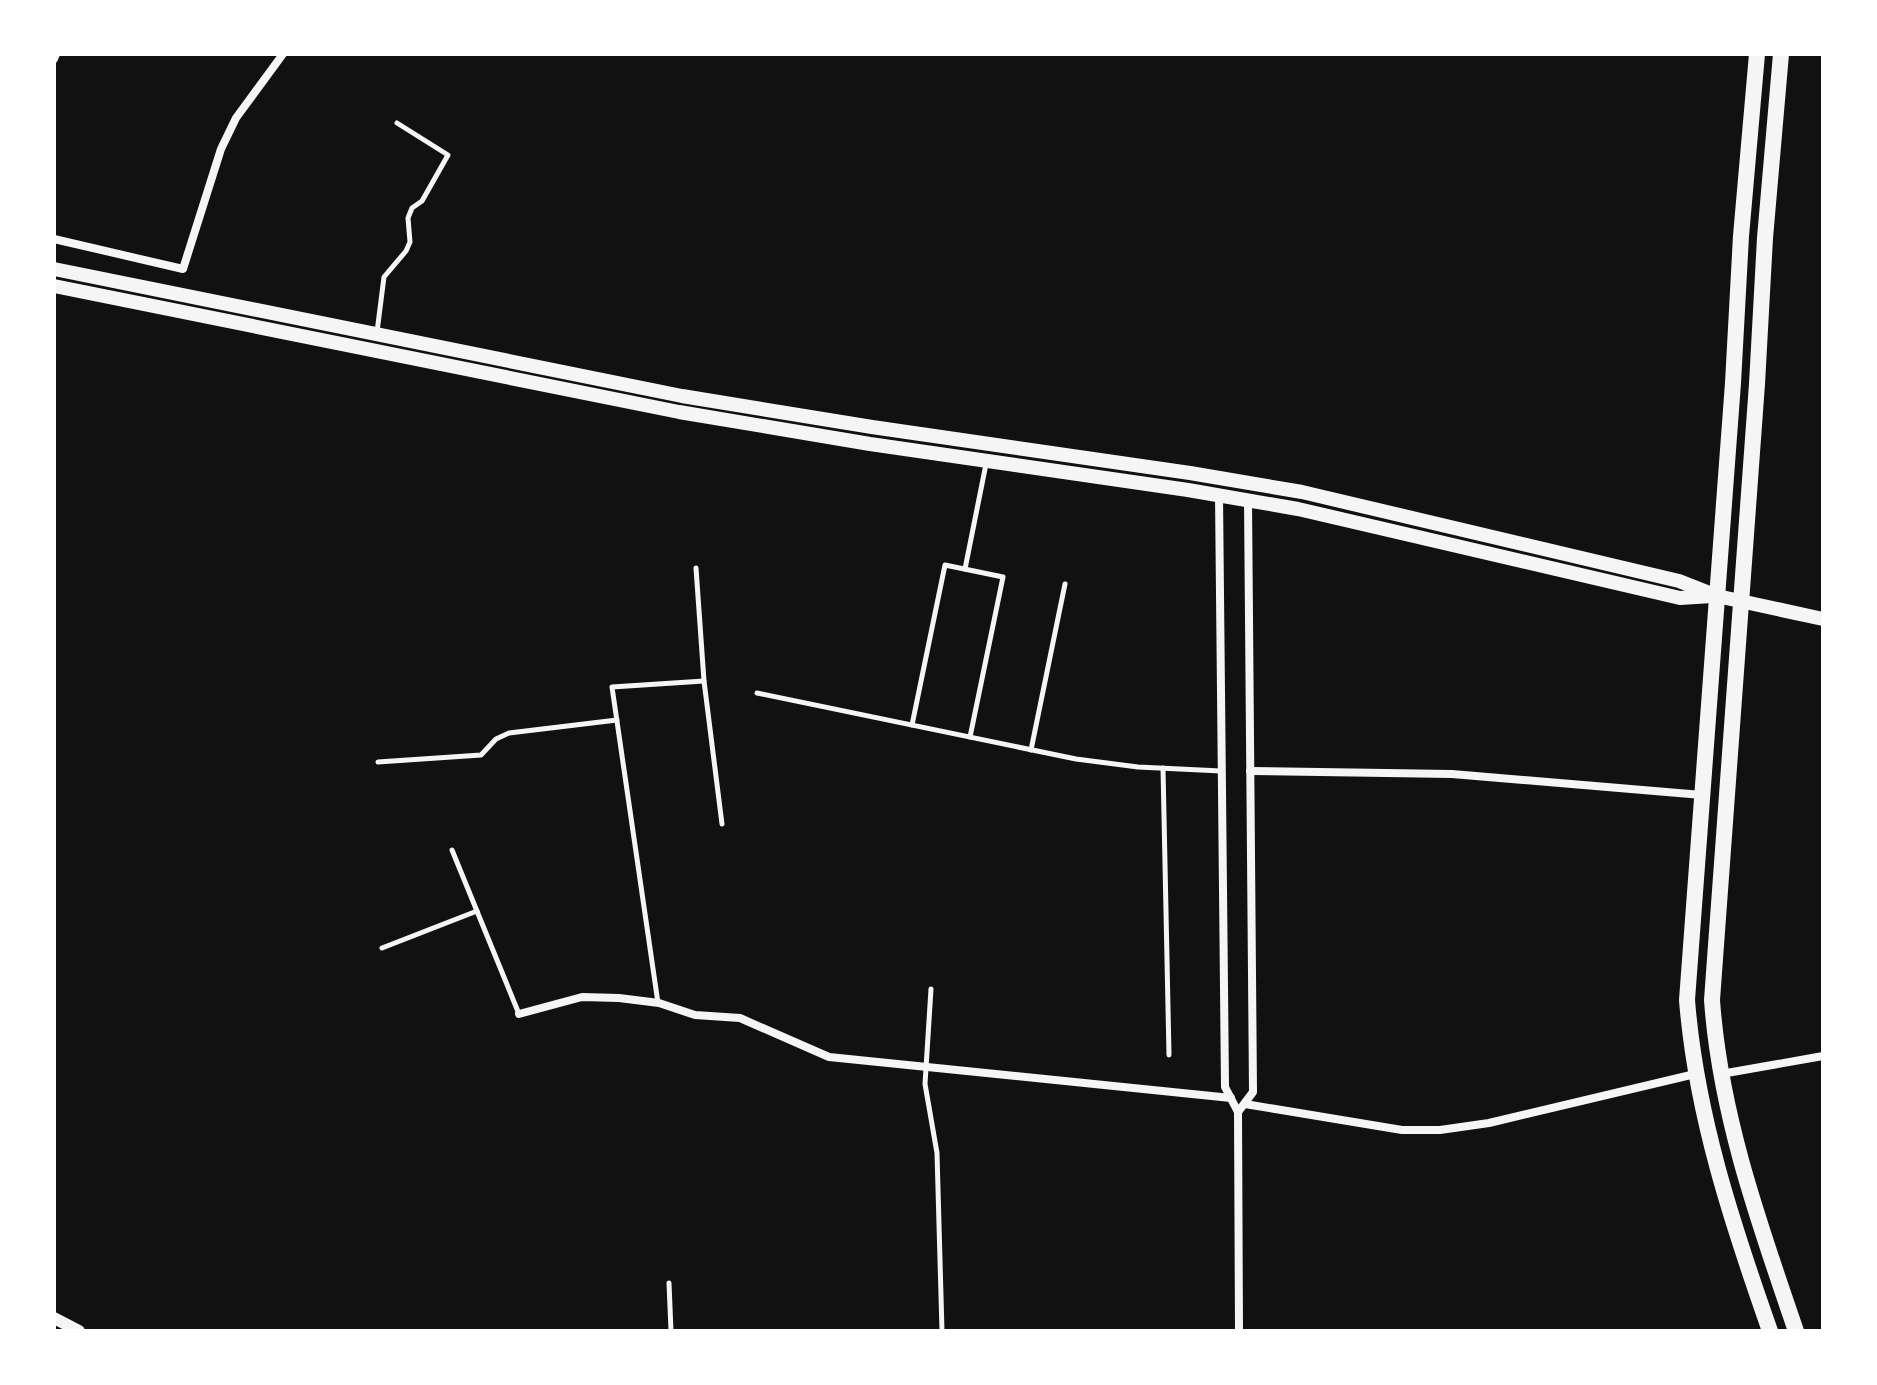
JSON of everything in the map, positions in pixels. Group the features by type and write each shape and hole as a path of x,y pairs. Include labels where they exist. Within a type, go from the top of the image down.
{"highway":[{"path":"1757,54 1744,193 1687,1000 1695,1074 1707,1131 1770,1331"},
{"path":"1781,54 1767,209 1712,1000 1720,1074 1731,1124 1796,1331"}],"main road":[{"path":"54,269 682,396 1302,492 1679,581 1717,596 1823,619"},
{"path":"54,286 679,412 1248,500 1313,512 1680,598 1717,596"}],"street":[{"path":"54,239 183,269 221,149 236,118 283,54"},
{"path":"1219,495 1225,1087 1238,1112 1239,1331"},
{"path":"1238,1112 1253,1092 1248,500"},
{"path":"1250,771 1452,774 1702,795"},
{"path":"519,1014 582,997 619,998 659,1003 695,1015 740,1018 829,1057 1231,1098"},
{"path":"1720,1074 1823,1056"},
{"path":"1245,1104 1402,1130 1440,1130 1489,1123 1695,1074"},
{"path":"54,1318 79,1331"}],"lane":[{"path":"377,334 384,277 406,251 410,242 408,218 412,208 422,201 448,155 397,123"},
{"path":"965,569 986,461"},
{"path":"912,725 945,565 965,569 1003,577 970,737"},
{"path":"696,568 704,681 722,824"},
{"path":"1031,750 1065,584"},
{"path":"659,1003 612,687 704,681"},
{"path":"757,693 1076,759 1222,771"},
{"path":"378,762 481,755 496,739 509,733 617,720"},
{"path":"1163,768 1169,1055"},
{"path":"452,850 519,1014"},
{"path":"382,948 477,911"},
{"path":"931,989 925,1084 937,1153 942,1331"},
{"path":"669,1283 671,1331"}]}
